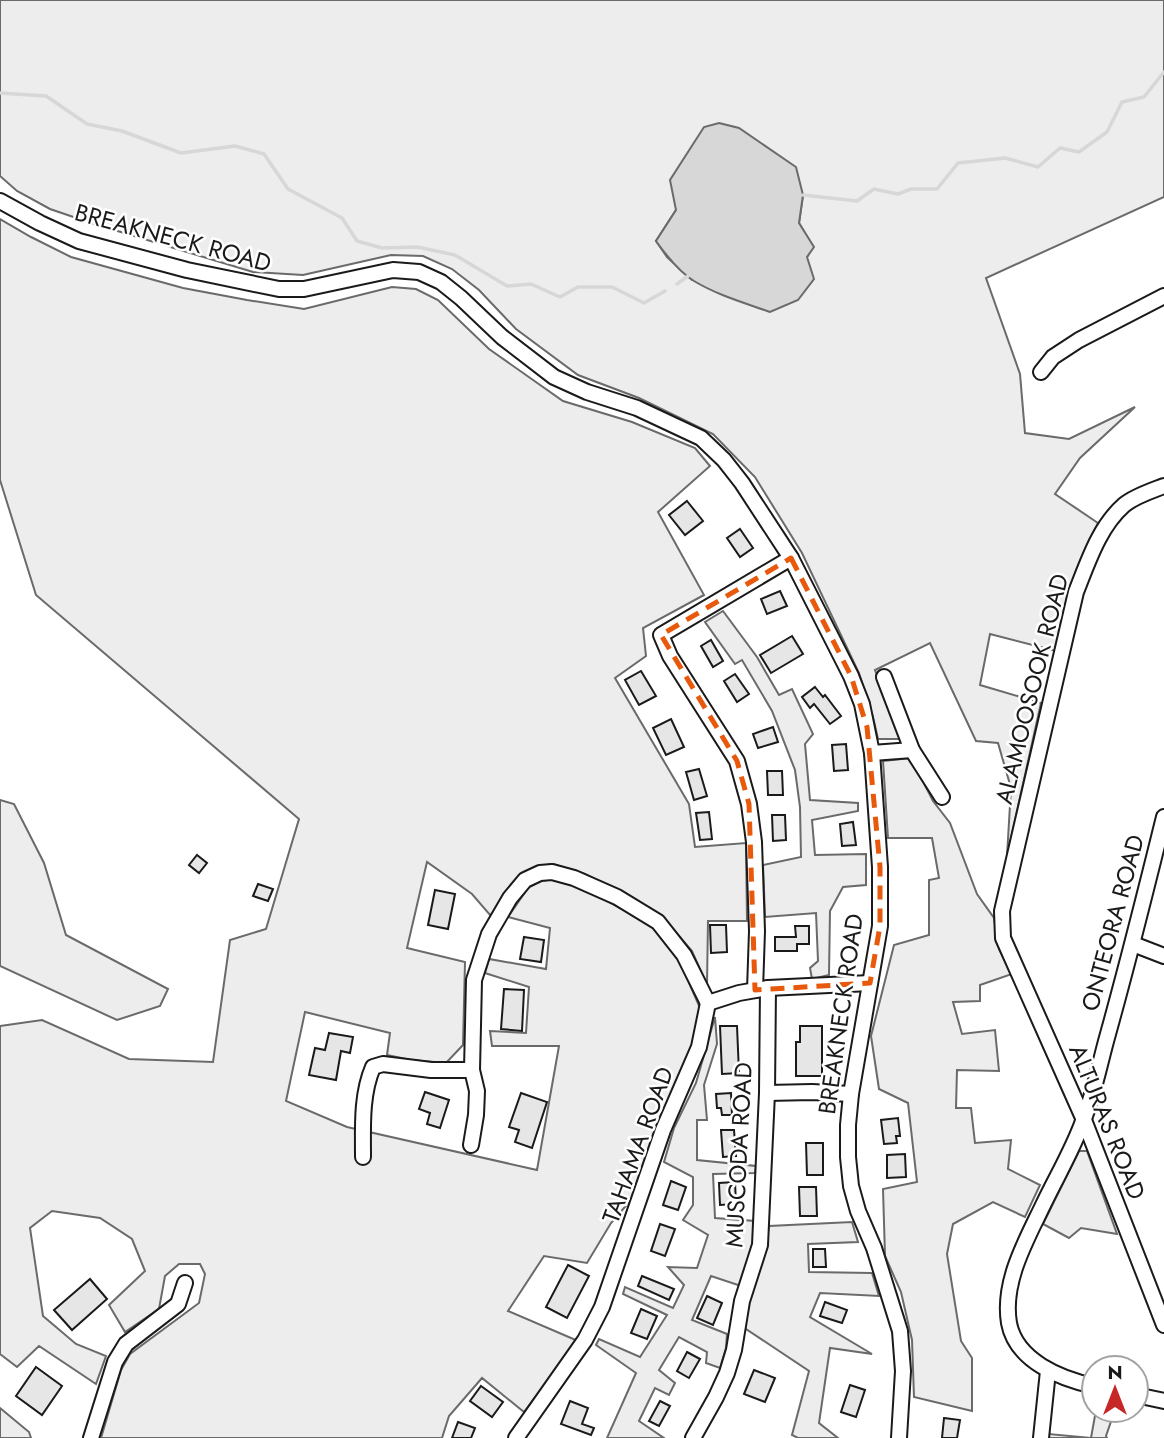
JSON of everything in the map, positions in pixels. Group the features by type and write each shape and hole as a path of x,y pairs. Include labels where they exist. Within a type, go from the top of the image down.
{"street":[{"name":"BREAKNECK ROAD","path":"0,201 79,241 187,270 279,289 304,289 393,270 419,272 441,282 502,337 554,377 587,392 637,408 701,438 724,460 742,484 791,558 851,676 862,704 872,753 880,867 880,926 851,1094 848,1157 851,1185 858,1211 874,1248 900,1331 903,1371 899,1438"},
{"path":"1041,372 1054,357 1080,340 1164,296"},
{"name":"ALAMOOSOOK ROAD","path":"1003,938 1002,911 1076,592 1094,548 1108,524 1125,504 1164,486"},
{"name":"MUSCODA ROAD","path":"693,1438 727,1373 734,1350 742,1301 760,1245 767,1093 754,842 749,804 737,761 670,656 661,635 791,558"},
{"path":"884,677 912,750 942,797"},
{"path":"872,753 912,750"},
{"name":"ONTEORA ROAD","path":"1080,1383 1048,1371 1027,1355 1015,1341 1009,1325 1008,1306 1017,1259 1084,1120 1133,944 1164,817"},
{"path":"471,1145 477,1091 472,1070 474,980 489,933 510,898 525,880 540,873 552,872 573,878 617,897 658,922 684,955 708,1003 762,989 870,983"},
{"name":"ALTURAS ROAD","path":"1003,938 1084,1120 1164,1325"},
{"path":"1133,944 1164,956"},
{"name":"TAHAMA ROAD","path":"516,1438 585,1340 603,1307 663,1130 699,1047 708,1003"},
{"path":"363,1157 363,1111 369,1075 373,1067 383,1064 431,1070 472,1070"},
{"path":"767,1093 851,1094"},
{"path":"91,1438 115,1362 126,1344 178,1304 185,1283"},
{"path":"1041,1438 1048,1371"}],"highlighted area":[{"path":"791,558 851,676 867,727 880,867 880,926 870,983 755,990 749,804 737,761 661,635"}],"shaded area":[{"path":"0,0 1164,0 1164,197 986,278 1020,374 1025,433 1069,439 1135,407 1080,458 1055,494 1098,523 1069,593 1056,651 990,634 980,685 1041,703 1007,856 1011,788 998,743 976,741 930,643 875,670 901,739 878,739 859,673 802,553 755,477 713,434 639,398 578,375 516,329 479,290 452,269 423,256 391,255 303,275 253,272 50,209 17,191 0,176","holes":["803,195 799,223 813,247 807,257 692,280 667,257 656,241 676,210"]},
{"path":"719,123 739,128 796,167 803,195 799,223 814,247 807,257 814,279 798,300 770,312 722,295 694,281 678,268 656,241 676,210 670,180 704,127"},
{"path":"0,219 71,257 183,288 247,300 304,309 392,287 416,289 438,300 489,349 563,401 632,422 695,448 710,466 658,512 704,595 643,628 646,656 615,678 689,804 695,847 746,843 747,921 708,921 707,985 692,951 662,916 585,874 553,864 538,866 521,874 497,910 490,915 472,894 427,862 407,948 465,962 463,1045 446,1063 387,1055 390,1033 305,1012 286,1101 347,1127 537,1170 559,1046 492,1046 490,1031 526,1033 529,987 485,973 489,959 546,969 550,928 508,917 528,888 540,881 555,879 581,887 654,926 677,955 700,1008 692,1046 656,1128 631,1200 611,1223 587,1263 544,1256 508,1311 578,1341 524,1412 482,1378 449,1416 442,1438 101,1438 121,1370 130,1354 199,1303 205,1274 200,1264 179,1264 165,1276 159,1309 125,1332 109,1305 145,1271 132,1239 100,1218 52,1211 30,1228 43,1316 76,1344 106,1356 96,1384 39,1346 17,1367 0,1354 0,1026 42,1020 129,1059 213,1062 230,940 266,929 299,819 36,595 0,480"},
{"path":"723,611 757,657 779,695 792,689 813,734 805,744 810,800 858,803 858,811 812,820 815,855 866,854 866,885 843,887 830,911 829,975 812,979 810,968 818,961 816,913 765,917 763,865 801,857 800,807 795,770 772,711 742,660 735,664 705,622"},
{"path":"911,758 933,801 950,823 977,894 994,918 999,949 1012,974 980,985 980,1001 953,1002 962,1034 995,1030 999,1071 957,1070 956,1108 971,1108 975,1143 1011,1140 1008,1169 1040,1185 1025,1217 993,1202 953,1224 947,1254 961,1341 972,1358 972,1411 914,1397 912,1340 901,1292 885,1256 883,1189 917,1182 908,1103 879,1089 871,1036 894,945 929,935 929,880 939,878 932,838 888,838 883,761"},
{"path":"0,800 14,804 44,863 66,935 168,989 160,1006 117,1020 0,966"},
{"path":"715,1017 717,1044 704,1085 707,1120 697,1120 697,1160 756,1166 755,1173 713,1174 715,1218 755,1221 754,1243 741,1286 711,1276 692,1320 727,1334 720,1368 706,1363 707,1352 679,1337 659,1370 675,1383 669,1395 655,1388 639,1421 664,1438 607,1438 636,1373 596,1345 599,1339 640,1357 667,1315 623,1294 625,1287 673,1308 684,1285 668,1267 697,1268 708,1235 683,1220 693,1205 693,1177 664,1162 674,1128 696,1083"},
{"path":"1079,1151 1087,1151 1117,1234 1081,1228 1069,1238 1043,1224"},
{"path":"852,1222 858,1242 808,1244 809,1272 872,1273 879,1296 820,1293 810,1317 872,1354 830,1348 819,1423 838,1438 798,1438 792,1435 809,1371 743,1327 746,1307 764,1255 769,1226"},
{"path":"0,1408 29,1432 31,1438 0,1438"},
{"path":"1094,1424 1110,1424 1107,1438 1091,1438"},
{"path":"1049,1434 1091,1438 1049,1438"}],"building":[{"path":"687,501 703,521 685,535 669,515"},
{"path":"740,529 753,548 740,557 727,538"},
{"path":"780,591 787,606 767,614 761,599"},
{"path":"792,636 803,654 771,673 760,655"},
{"path":"711,640 723,661 713,667 701,646"},
{"path":"641,671 656,696 639,705 625,680"},
{"path":"735,674 749,694 737,702 724,681"},
{"path":"815,687 823,697 825,695 841,716 830,724 814,704 810,708 802,697"},
{"path":"671,719 684,747 666,755 653,728"},
{"path":"773,727 778,742 758,748 753,734"},
{"path":"846,744 848,770 834,771 832,745"},
{"path":"699,769 707,796 694,800 686,772"},
{"path":"767,771 782,771 783,795 768,795"},
{"path":"709,812 712,839 700,840 696,813"},
{"path":"772,815 785,815 786,840 773,841"},
{"path":"853,822 856,845 842,846 840,824"},
{"path":"197,855 207,863 199,873 189,865"},
{"path":"258,884 273,889 268,901 253,896"},
{"path":"435,890 455,894 448,929 428,925"},
{"path":"710,925 726,925 727,952 711,953"},
{"path":"795,926 809,926 809,944 797,944 797,951 775,951 775,937 796,937"},
{"path":"524,937 544,940 541,962 520,959"},
{"path":"504,989 524,990 522,1031 501,1029"},
{"path":"720,1026 737,1026 739,1073 722,1074"},
{"path":"800,1026 822,1026 822,1076 796,1076 796,1042 800,1042"},
{"path":"329,1033 353,1037 350,1053 341,1051 336,1080 309,1075 315,1048 325,1050"},
{"path":"425,1092 449,1100 440,1128 427,1124 430,1113 419,1109"},
{"path":"521,1093 547,1102 532,1148 515,1142 519,1130 509,1127"},
{"path":"731,1093 732,1115 722,1115 721,1108 717,1108 716,1094"},
{"path":"898,1118 900,1136 896,1136 897,1143 884,1144 881,1120"},
{"path":"721,1130 734,1130 736,1156 723,1157"},
{"path":"806,1143 823,1143 823,1175 807,1175"},
{"path":"905,1154 906,1177 887,1178 887,1155"},
{"path":"671,1181 686,1187 678,1210 663,1205"},
{"path":"735,1182 736,1204 720,1205 719,1183"},
{"path":"799,1187 816,1187 817,1216 800,1216"},
{"path":"660,1224 675,1229 665,1256 651,1251"},
{"path":"813,1249 825,1249 826,1267 813,1267"},
{"path":"568,1265 589,1276 567,1318 546,1307"},
{"path":"642,1276 674,1289 669,1300 638,1286"},
{"path":"90,1279 107,1299 72,1330 54,1310"},
{"path":"707,1296 722,1303 713,1325 697,1318"},
{"path":"825,1302 847,1310 842,1323 820,1316"},
{"path":"641,1309 657,1316 647,1339 631,1333"},
{"path":"687,1352 700,1359 689,1378 677,1371"},
{"path":"36,1367 62,1386 42,1415 16,1396"},
{"path":"754,1370 775,1378 765,1402 744,1394"},
{"path":"850,1385 865,1390 856,1417 841,1412"},
{"path":"481,1386 503,1402 492,1417 470,1401"},
{"path":"570,1401 588,1408 582,1424 594,1428 591,1435 561,1424"},
{"path":"660,1401 670,1406 659,1426 649,1421"},
{"path":"944,1418 960,1420 957,1438 942,1438"},
{"path":"458,1422 475,1428 471,1438 452,1438"}],"waterway":[{"path":"803,195 857,201 874,189 898,194 911,189 937,189 958,163 1005,158 1038,167 1060,148 1079,152 1107,132 1122,102 1144,97 1164,72"},
{"path":"0,93 46,96 87,124 122,131 181,153 235,146 264,154 288,189 342,218 357,241 382,248 417,247 455,255 507,286 531,284 560,297 578,287 612,287 644,303 665,291"},
{"path":"677,284 688,276"}]}
